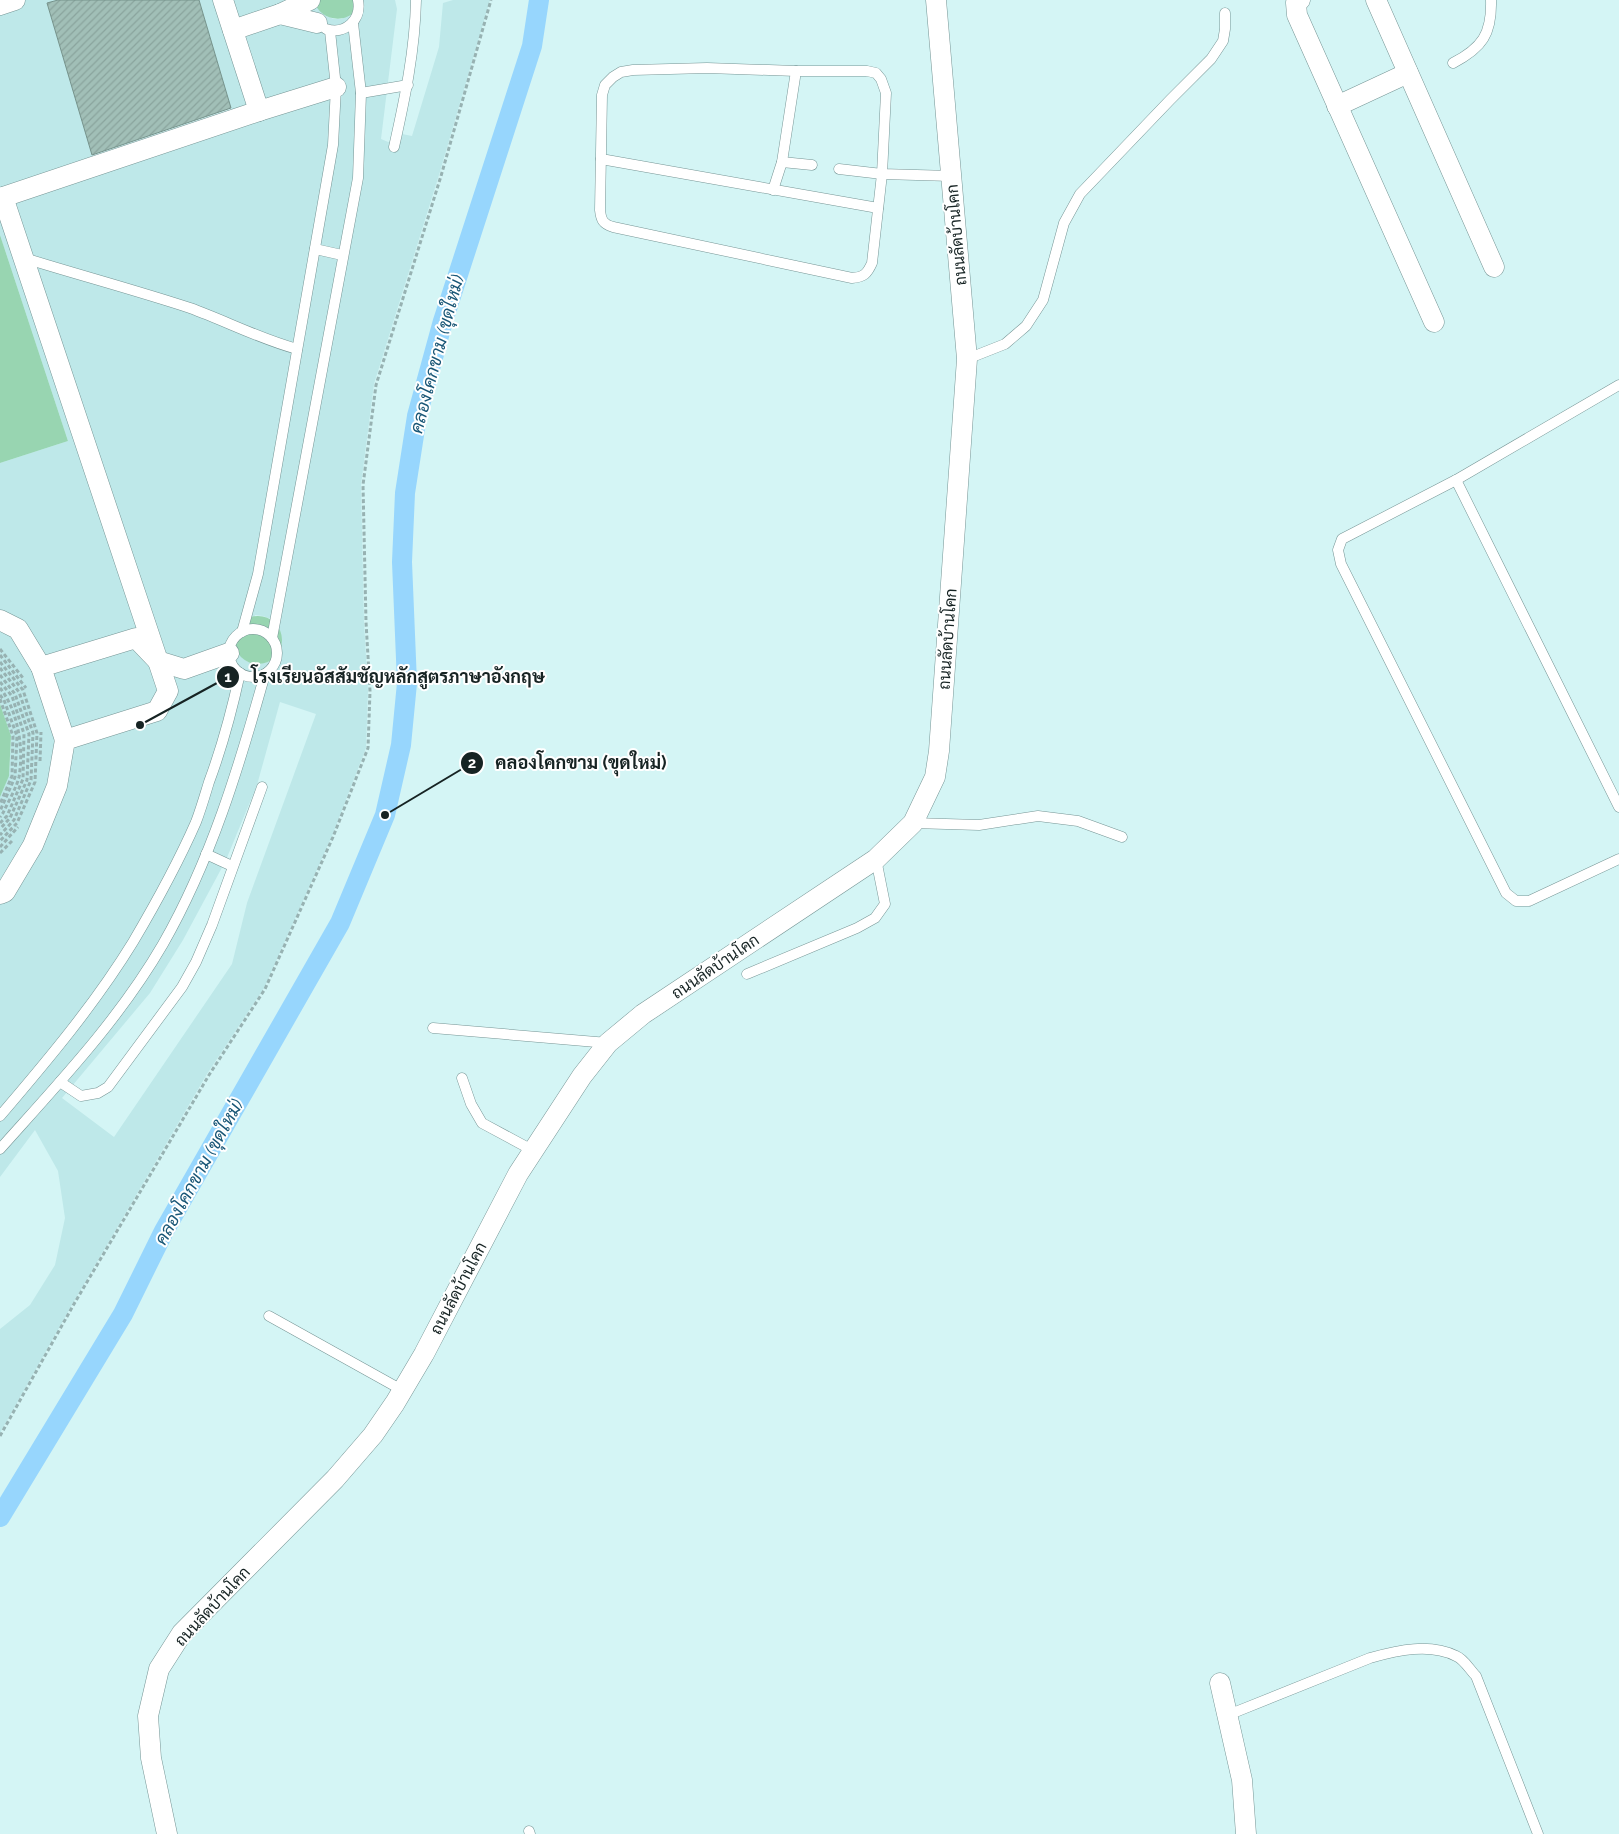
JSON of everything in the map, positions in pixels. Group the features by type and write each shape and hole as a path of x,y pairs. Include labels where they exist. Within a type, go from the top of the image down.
{"street":[{"path":"0,5 15,0"},
{"path":"223,0 259,111"},
{"path":"233,30 280,14 310,0"},
{"name":"ถนนลัดบ้านโคก","path":"167,1834 151,1758 148,1716 159,1669 182,1633 341,1472 372,1435 424,1354 518,1174 582,1076 608,1043 643,1014 876,859 913,822 935,777 940,751 967,359 936,0"},
{"path":"1300,0 1296,3 1297,15 1434,322"},
{"path":"1376,0 1494,267"},
{"path":"280,14 323,27"},
{"path":"1337,106 1408,73"},
{"path":"168,691 24,258 1,198 336,87"},
{"path":"0,620 18,629 41,667 65,740 57,786 33,845 5,892 0,894"},
{"path":"41,667 136,638 158,661 184,669"},
{"path":"65,740 157,711 168,691 184,669 205,662 234,664"},
{"path":"1220,1682 1242,1780 1246,1834"}],"lane":[{"path":"310,0 312,17 323,27 339,31 353,23"},
{"path":"272,638 288,559 342,255 358,178 361,93 353,23 358,13 358,0"},
{"path":"394,147 408,85 416,28 416,0"},
{"path":"1453,63 1470,54 1484,38 1491,22 1491,0"},
{"path":"967,359 1006,344 1026,326 1043,300 1064,223 1080,194 1211,59 1223,41 1226,30 1225,13"},
{"path":"242,632 258,574 333,145 336,87 323,27"},
{"path":"708,68 867,71 876,73 881,79 886,93 882,174 872,263 868,273 862,278 852,278 605,225 601,219 600,210 601,159 602,95 606,86 621,72 708,68"},
{"path":"774,190 782,162 796,71"},
{"path":"361,93 408,85"},
{"path":"601,159 878,208"},
{"path":"782,162 812,165"},
{"path":"839,169 882,174 951,176"},
{"path":"315,249 342,255"},
{"path":"24,258 188,308 222,320 271,342 297,349"},
{"path":"1619,385 1456,480 1342,540 1338,550 1341,564 1506,893 1516,901 1529,901 1619,859"},
{"path":"1456,480 1619,807"},
{"path":"0,1116 50,1057 90,1004 132,943 168,879 196,820 218,756 234,664 231,644 235,637 242,632 250,630 258,630 272,638 276,646 276,662 265,674 248,677 234,664"},
{"path":"0,1149 60,1082 124,1004 163,944 192,887 206,854 242,756 265,674"},
{"path":"60,1082 82,1096 98,1093 108,1087 182,988 212,925 262,787"},
{"path":"913,822 980,825 1038,816 1078,821 1122,837"},
{"path":"206,854 232,866"},
{"path":"747,974 857,928 875,918 886,904 876,859"},
{"path":"433,1028 608,1043"},
{"path":"462,1078 471,1104 482,1123 534,1151"},
{"path":"270,1316 402,1390"},
{"path":"1228,1715 1370,1658 1390,1652 1430,1648 1458,1656 1476,1676 1538,1834"}],"path":[{"path":"0,1436 74,1304 204,1084 266,989 333,837 368,748 370,691 366,622 363,485 376,385 440,176 491,0"},
{"path":"0,649 30,686"},
{"path":"0,655 26,688 41,732 39,782 21,825 0,847"},
{"path":"0,662 23,690 37,733 35,782 17,822 0,841"},
{"path":"0,668 19,692 33,733 31,780 14,820 0,835"},
{"path":"0,675 15,694 28,734 27,780 10,818 0,829"},
{"path":"0,682 12,696 24,734 23,779 7,816 0,823"},
{"path":"0,688 8,698 20,735 19,778 4,813 0,817"},
{"path":"0,695 4,700 16,736 15,777 0,811"},
{"path":"0,699 13,736 12,776 0,804"},
{"path":"44,766 45,731"},
{"path":"0,853 24,827"}],"shaded area":[{"path":"0,0 58,0 47,4 93,157 233,115 199,0 314,0 326,16 342,19 361,0 395,0 397,9 381,139 393,144 397,133 412,136 439,47 443,3 453,0 490,0 439,175 374,384 361,485 364,622 368,691 366,748 332,836 264,988 207,1074 73,1303 0,1433 0,1329 30,1305 55,1265 65,1218 58,1171 35,1130 0,1177 0,797 9,775 11,737 0,704 0,463 68,441 0,235","holes":["255,615 271,619 270,661 261,664 252,664 239,654","280,702 316,714 247,903 232,964 114,1137 62,1098 150,993 183,940 226,860 257,785"]}],"green space":[{"path":"314,0 361,0 356,10 350,15 338,19 326,16 320,12"},
{"path":"0,235 68,441 0,463"},
{"path":"253,616 263,616 272,620 278,626 282,640 278,654 272,660 263,664 253,664 244,660 238,654 234,645 234,635 238,626 244,620"},
{"path":"0,704 11,736 9,776 0,797"}],"building":[{"path":"58,0 199,0 231,108 92,155 47,3"}],"waterway":[{"name":"คลองโคกขาม (ขุดใหม่)","path":"0,1517 123,1314 164,1231 340,923 385,815 401,745 407,683 402,562 405,493 417,416 443,321 532,46 539,0"}],"place":[{"name":"โรงเรียนอัสสัมชัญหลักสูตรภาษาอังกฤษ","path":"140,725"},
{"name":"คลองโคกขาม (ขุดใหม่)","path":"385,815"}]}
